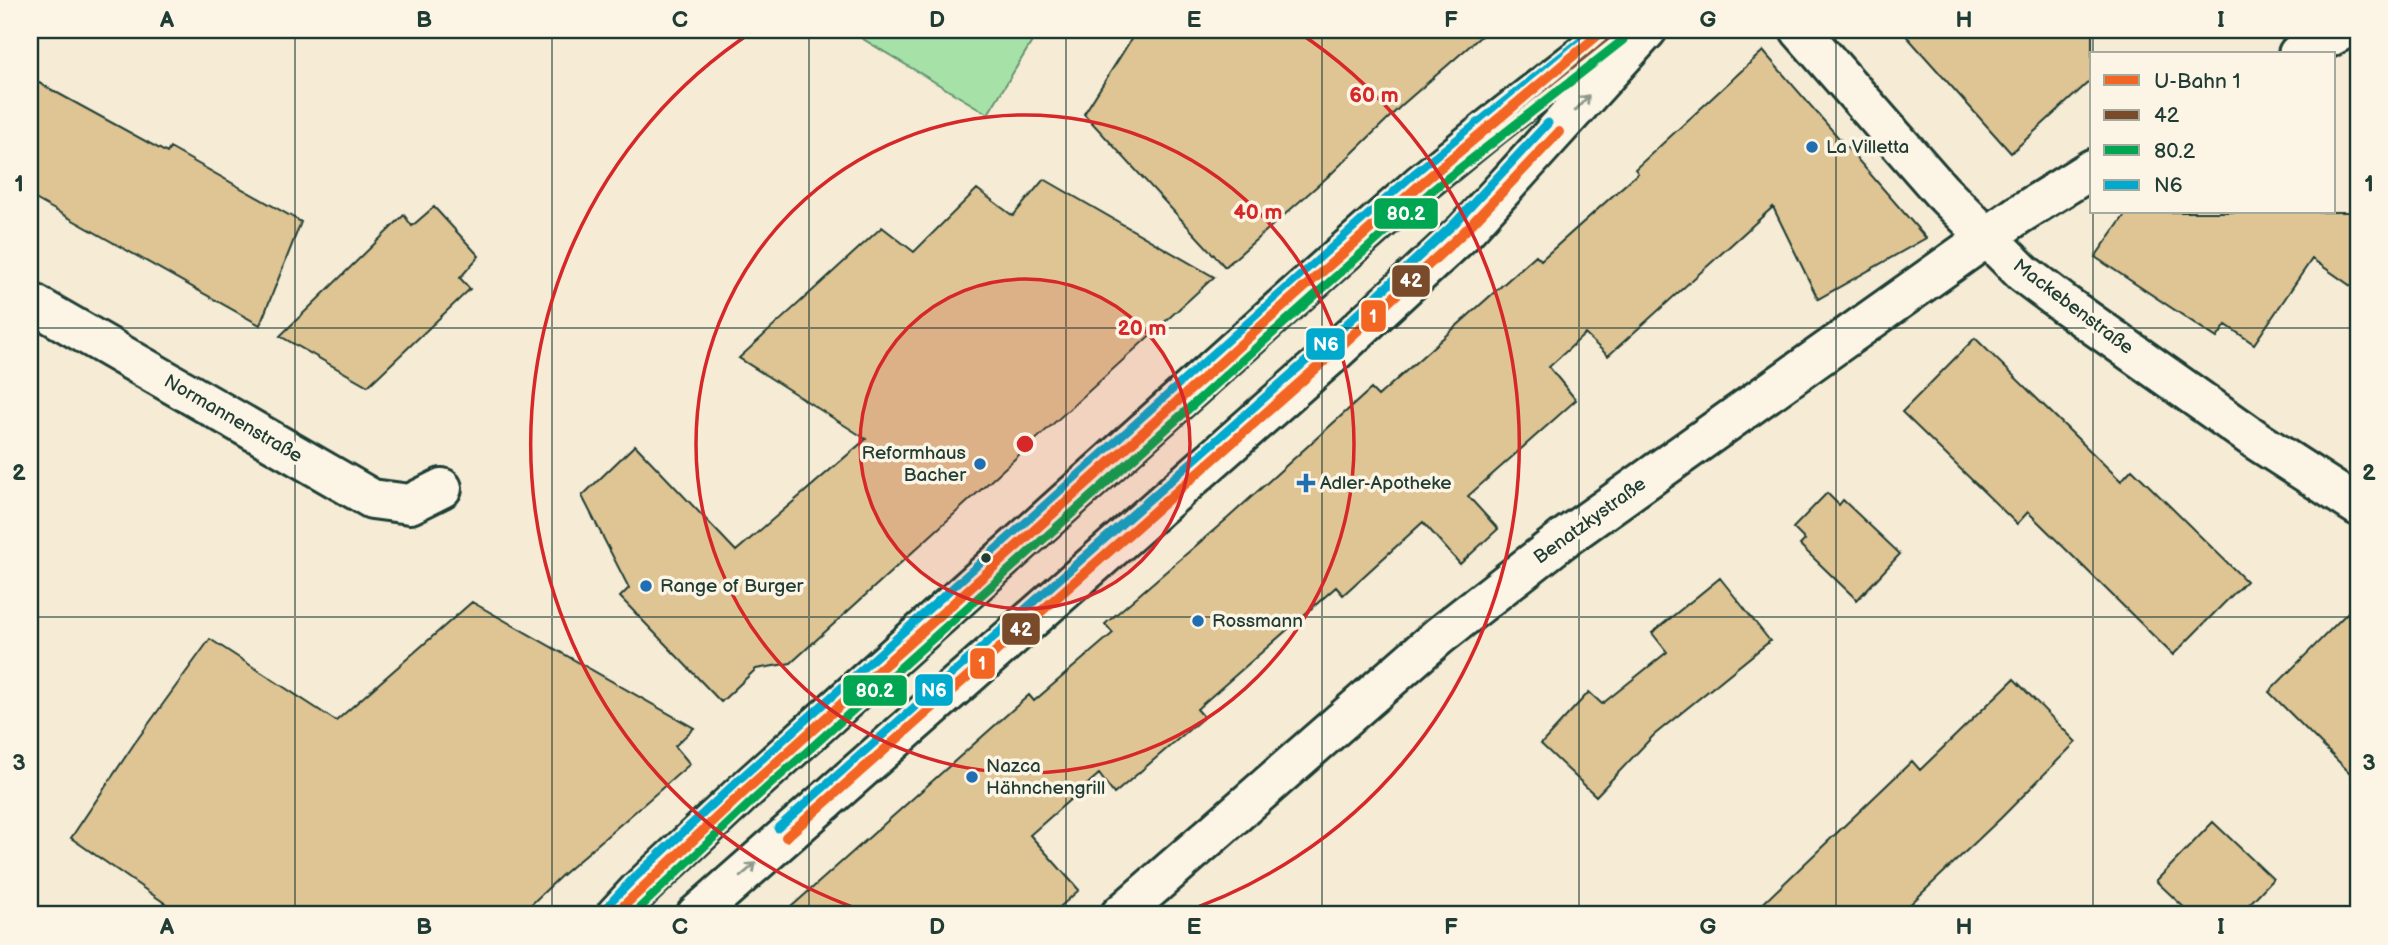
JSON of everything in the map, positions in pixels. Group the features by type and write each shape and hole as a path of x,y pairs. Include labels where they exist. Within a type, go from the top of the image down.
{"street":[{"path":"615,915 747,789 1422,183 1615,30"},
{"path":"696,915 1278,403 1464,232 1647,30"},
{"name":"Mackebenstraße","path":"1800,30 1941,191 2023,273 2259,442 2358,506"},
{"path":"2302,52 2343,30"},
{"name":"Benatzkystraße","path":"1120,915 1439,636 1563,539 2018,215 2090,170"},
{"name":"Normannenstraße","path":"30,302 372,499 410,504 442,488"}],"green space":[{"path":"848,30 1039,30 988,114"}],"building":[{"path":"1137,30 1488,30 1225,267 1084,114"},
{"path":"1901,30 2092,30 2090,81 2011,153"},
{"path":"1763,51 1926,238 1818,299 1773,207 1608,356 1585,334 1549,367 1576,400 1468,496 1498,529 1460,564 1423,522 1343,595 1336,587 1197,709 1204,717 1114,794 1099,774 1030,835 1079,890 1051,915 782,915 1029,695 1034,701 1113,633 1105,624 1371,389 1378,396 1536,255 1541,260 1638,173 1635,169"},
{"path":"30,78 167,153 170,148 301,222 260,325 30,196"},
{"path":"1044,179 1214,277 791,663 756,669 721,702 620,597 629,588 582,496 635,445 736,551 866,439 739,358 882,227 914,252 977,189 1013,216"},
{"path":"434,207 479,256 460,278 470,289 368,386 280,336 404,215 412,226"},
{"path":"2358,212 2358,291 2312,259 2254,344 2226,325 2217,338 2095,257 2126,214"},
{"path":"1975,338 2121,481 2132,469 2246,581 2173,655 2028,512 2017,524 1902,412"},
{"path":"1827,493 1839,505 1843,500 1900,554 1857,600 1800,545 1805,540 1793,528"},
{"path":"1720,578 1770,641 1654,735 1596,796 1541,744 1589,692 1602,704 1667,652 1652,633"},
{"path":"472,602 694,728 675,746 690,764 520,915 182,915 71,838 134,744 210,639 336,721"},
{"path":"2358,602 2358,781 2269,692"},
{"path":"2014,679 2076,742 1899,915 1751,915 1912,761 1920,770"},
{"path":"2213,822 2273,879 2239,915 2192,915 2156,881"}],"metro line":[{"name":"1","path":"614,915 747,789 1279,310 1422,183 1604,30"},
{"name":"1","path":"786,837 1329,357 1464,232 1559,132"}],"transit line":[{"name":"N6","path":"607,907 632,880 739,780 1414,174 1595,30"},
{"name":"42","path":"616,915 640,889 747,789 1422,183 1615,30"},
{"name":"80.2","path":"632,915 755,798 1430,192 1623,40"},
{"name":"N6","path":"778,828 1321,348 1455,223 1548,123"},
{"name":"42","path":"786,837 1329,357 1464,232 1557,131"}],"place":[{"name":"La Villetta","path":"1812,147"},
{"name":"Reformhaus Bacher","path":"980,464"},
{"name":"Adler-Apotheke","path":"1306,483"},
{"name":"Range of Burger","path":"646,586"},
{"name":"Rossmann","path":"1198,621"},
{"name":"Nazca Hähnchengrill","path":"972,777"}]}
